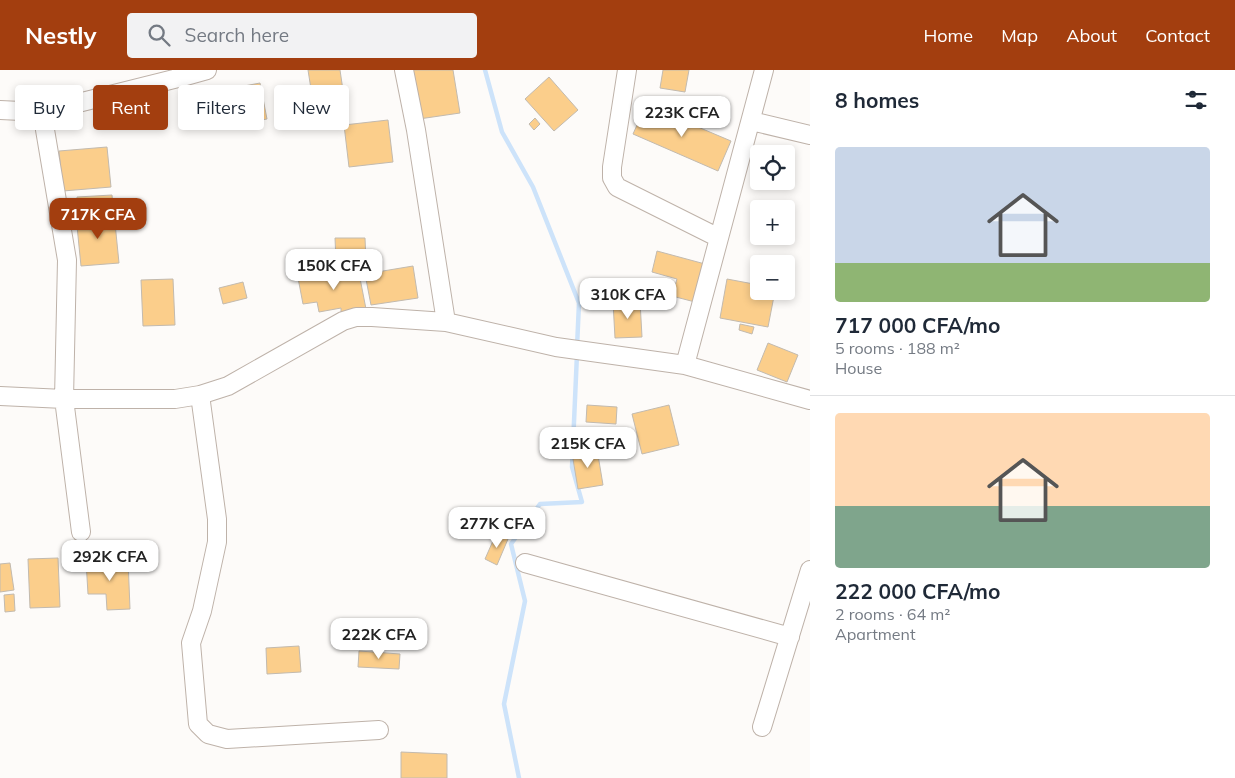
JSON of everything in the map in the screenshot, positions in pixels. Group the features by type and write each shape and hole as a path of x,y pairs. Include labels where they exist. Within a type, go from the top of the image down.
{"street":[{"path":"83,101 182,73 206,70"},
{"path":"404,70 416,130 446,322"},
{"path":"627,70 612,167 612,178 617,187 719,238"},
{"path":"685,365 764,70"},
{"path":"0,110 15,111"},
{"path":"751,121 810,135"},
{"path":"45,130 68,272 64,399 81,532"},
{"path":"0,396 64,399 175,399 200,395 228,386 343,321 356,317 446,322 556,347 685,365 810,400"},
{"path":"200,395 217,519 217,542 202,611 191,642 198,724 208,734 226,739 378,730"},
{"path":"525,563 790,637"},
{"path":"762,727 810,570"}],"building":[{"path":"308,70 340,70 342,85 310,85"},
{"path":"411,70 453,70 460,113 419,119"},
{"path":"663,70 689,70 685,92 660,88"},
{"path":"549,77 578,110 554,131 525,99"},
{"path":"264,104 267,119 264,120"},
{"path":"646,105 731,141 718,171 633,134"},
{"path":"535,118 540,124 534,130 529,124"},
{"path":"388,120 393,162 349,167 345,130 349,130 349,124"},
{"path":"107,147 111,187 63,191 59,151"},
{"path":"112,195 113,207 77,210 77,197"},
{"path":"114,213 119,263 81,266 76,216"},
{"path":"335,238 365,238 366,261 336,261"},
{"path":"657,251 705,264 695,302 672,296 677,279 652,272"},
{"path":"413,266 418,298 371,305 365,274"},
{"path":"358,268 366,309 341,313 341,308 319,312 317,302 303,304 298,278"},
{"path":"173,279 175,325 143,326 141,280"},
{"path":"727,279 750,283 750,300 773,300 768,327 720,318"},
{"path":"243,282 247,298 223,304 219,288"},
{"path":"640,301 642,337 615,338 613,302"},
{"path":"740,324 754,327 752,334 739,330"},
{"path":"768,343 798,355 787,382 757,370"},
{"path":"587,405 617,407 616,424 586,422"},
{"path":"669,405 679,445 642,454 632,414"},
{"path":"597,449 603,485 578,489 572,453"},
{"path":"496,534 508,539 497,565 485,559"},
{"path":"58,558 60,607 30,608 28,559"},
{"path":"128,559 130,609 107,610 106,594 88,594 86,561"},
{"path":"10,563 14,590 0,592 0,564"},
{"path":"14,594 15,611 5,612 4,595"},
{"path":"299,646 301,672 267,674 266,648"},
{"path":"359,651 400,654 399,669 358,667"},
{"path":"401,752 447,754 447,778 401,778"}],"waterway":[{"path":"485,70 502,132 533,187 579,303 577,347"},
{"path":"519,778 504,704 525,601 511,544 540,504 582,502 572,467 577,354"}]}
